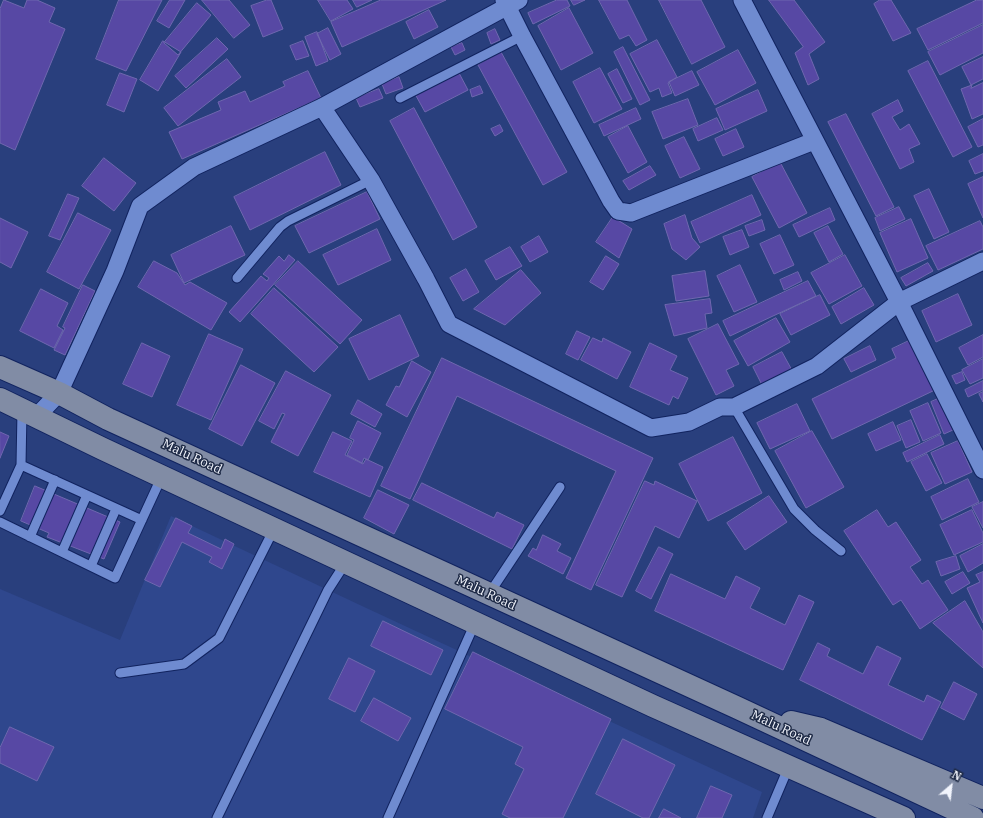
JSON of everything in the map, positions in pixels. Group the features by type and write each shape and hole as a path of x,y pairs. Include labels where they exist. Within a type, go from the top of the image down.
{"main road":[{"name":"Malu Road","path":"0,367 59,393 108,419 738,708 973,818"},
{"path":"0,398 162,476 653,706 904,818"},
{"path":"738,708 821,729 983,798"},
{"path":"847,793 854,762"}],"street":[{"path":"742,0 899,302 983,470"},
{"path":"29,413 59,393 115,271 140,206 194,167 322,108 510,2 522,36 611,201 618,211 631,213 814,140"},
{"path":"322,108 371,180 426,279 449,324 651,428 689,422 720,407 734,407 817,366 899,302 983,262"}],"lane":[{"path":"400,98 522,36"},
{"path":"237,278 280,227 288,221 371,180"},
{"path":"734,407 794,509 815,530 841,551"},
{"path":"0,511 21,464 29,413"},
{"path":"21,464 142,520"},
{"path":"0,522 115,578 162,476"},
{"path":"30,537 54,480"},
{"path":"489,594 560,488"},
{"path":"62,552 87,495"},
{"path":"91,566 116,509"},
{"path":"120,673 184,664 219,638 274,528"},
{"path":"217,818 328,590 346,562"},
{"path":"388,818 475,623"},
{"path":"767,818 789,766"},
{"path":"847,793 893,818"}],"shaded area":[{"path":"171,516 762,792 753,818 0,818 0,589 120,640"}],"building":[{"path":"4,0 24,8 27,0 37,0 55,8 49,22 65,29 15,150 0,143 0,9"},
{"path":"119,0 162,0 126,71 96,59"},
{"path":"170,0 185,0 169,28 157,21"},
{"path":"202,0 229,0 250,25 234,38"},
{"path":"271,0 283,29 263,37 251,6"},
{"path":"318,0 347,0 353,9 331,21"},
{"path":"353,0 372,0 357,7"},
{"path":"381,0 446,0 342,47 331,22"},
{"path":"557,0 567,0 570,6 533,24 528,13"},
{"path":"571,0 585,0 574,5"},
{"path":"599,0 627,0 647,40 636,46 629,35 620,39"},
{"path":"659,0 701,0 725,47 692,64"},
{"path":"769,0 794,0 825,42 809,54 819,79 808,85 795,53 803,47"},
{"path":"880,0 891,0 911,33 893,41 874,4"},
{"path":"977,0 983,0 983,23 928,50 917,29"},
{"path":"197,3 211,15 178,55 164,43"},
{"path":"569,8 593,53 561,70 538,26"},
{"path":"429,10 438,27 414,39 406,22"},
{"path":"983,25 983,53 940,75 928,52"},
{"path":"328,28 341,54 330,60 317,34"},
{"path":"495,29 500,40 491,44 487,33"},
{"path":"317,32 328,61 316,66 305,37"},
{"path":"217,38 228,49 186,88 175,76"},
{"path":"657,40 677,77 668,83 672,93 662,97 659,88 650,92 630,54"},
{"path":"163,41 181,52 158,91 140,80"},
{"path":"303,41 309,56 296,60 290,46"},
{"path":"462,43 465,50 455,55 451,47"},
{"path":"623,47 650,100 640,105 614,52"},
{"path":"738,50 756,83 715,105 697,72"},
{"path":"501,52 567,172 543,185 478,65"},
{"path":"983,57 983,79 971,85 962,67"},
{"path":"227,59 241,77 178,126 164,108"},
{"path":"928,61 972,147 953,157 908,71"},
{"path":"600,68 622,109 594,123 573,82"},
{"path":"617,69 632,99 623,103 608,74"},
{"path":"308,71 321,98 182,159 169,132 221,110 218,102 245,91 250,102 285,86 283,82"},
{"path":"692,71 699,85 675,96 669,82"},
{"path":"120,73 137,79 124,112 107,105"},
{"path":"459,73 468,90 425,112 415,94"},
{"path":"399,77 403,88 386,94 382,84"},
{"path":"983,83 983,114 972,119 961,89 972,85 971,88"},
{"path":"480,86 483,93 472,97 470,90"},
{"path":"379,89 383,98 360,107 356,98"},
{"path":"758,90 767,111 725,130 716,109"},
{"path":"688,99 698,125 663,139 652,112"},
{"path":"898,100 903,111 892,117 900,130 909,124 920,144 909,149 914,162 900,169 872,114"},
{"path":"414,108 477,227 453,240 390,121"},
{"path":"636,108 641,119 604,136 599,125"},
{"path":"846,114 894,207 876,216 828,122"},
{"path":"717,118 723,130 698,141 693,129"},
{"path":"983,119 983,145 978,147 968,127"},
{"path":"500,125 503,131 495,136 491,129"},
{"path":"628,126 647,162 628,173 608,137"},
{"path":"736,129 744,147 723,156 715,139"},
{"path":"684,137 700,169 680,178 665,146"},
{"path":"325,152 341,185 250,230 234,197"},
{"path":"983,154 983,171 975,174 969,161"},
{"path":"104,158 136,183 114,211 82,186"},
{"path":"780,162 807,213 779,228 752,177"},
{"path":"650,166 656,175 629,190 623,181"},
{"path":"983,177 983,218 968,184"},
{"path":"929,189 949,232 934,239 914,196"},
{"path":"367,192 380,219 309,253 295,226"},
{"path":"68,194 79,198 60,240 49,236"},
{"path":"752,195 761,215 700,243 691,222"},
{"path":"899,207 905,219 880,231 875,218"},
{"path":"830,208 835,220 799,237 793,225"},
{"path":"78,213 111,230 79,289 47,272"},
{"path":"685,215 692,238 700,247 686,260 672,249 664,224"},
{"path":"613,217 632,229 619,258 596,242"},
{"path":"0,218 28,232 11,268 0,262"},
{"path":"911,219 928,258 897,272 880,233"},
{"path":"762,220 765,230 749,236 745,226"},
{"path":"980,221 983,227 983,249 938,270 926,246"},
{"path":"231,226 245,255 184,283 171,255"},
{"path":"828,226 843,254 829,262 814,233"},
{"path":"377,229 391,260 338,285 323,255"},
{"path":"742,230 749,247 730,255 723,237"},
{"path":"780,235 794,265 774,274 760,244"},
{"path":"539,236 548,252 530,262 521,247"},
{"path":"510,247 522,266 496,280 485,261"},
{"path":"289,255 295,260 240,322 229,312 261,276 267,281 269,278 263,274 279,256 284,261"},
{"path":"845,255 862,286 829,304 811,273"},
{"path":"606,256 619,264 603,290 590,282"},
{"path":"154,261 177,273 185,285 190,282 227,303 211,330 138,287"},
{"path":"298,261 362,320 340,344 275,285"},
{"path":"928,263 933,271 906,286 901,278"},
{"path":"740,265 757,302 734,312 717,276"},
{"path":"466,269 479,292 463,301 450,278"},
{"path":"521,270 541,293 505,325 474,309"},
{"path":"705,271 709,296 676,301 672,276"},
{"path":"798,272 802,281 784,290 780,280"},
{"path":"808,281 816,296 730,336 723,321"},
{"path":"83,285 95,291 65,355 54,350"},
{"path":"274,288 338,347 314,372 251,314"},
{"path":"864,288 874,305 841,324 832,307"},
{"path":"41,289 68,303 57,326 63,330 54,348 20,331"},
{"path":"958,294 972,325 936,342 922,311"},
{"path":"820,295 830,315 791,335 780,314"},
{"path":"710,299 712,313 705,314 707,328 674,336 665,305"},
{"path":"400,315 419,356 369,380 349,339"},
{"path":"776,318 790,342 748,366 734,341"},
{"path":"718,324 739,364 726,370 734,386 716,395 688,339"},
{"path":"577,331 590,337 578,360 566,354"},
{"path":"209,334 243,349 211,420 177,405"},
{"path":"983,335 983,357 968,365 959,348"},
{"path":"593,338 602,342 603,338 631,352 617,379 581,360"},
{"path":"911,340 935,390 832,439 812,399 896,358 892,349"},
{"path":"142,343 170,356 152,397 123,384"},
{"path":"650,343 677,356 670,370 688,378 678,399 673,396 669,405 630,387"},
{"path":"870,346 876,360 851,372 844,359"},
{"path":"782,352 793,372 763,387 753,367"},
{"path":"442,358 653,458 591,590 566,578 616,471 457,396 410,499 381,486"},
{"path":"983,359 983,378 970,384 962,370"},
{"path":"412,361 431,372 407,417 386,405 396,386 399,387"},
{"path":"241,365 275,383 242,446 209,429"},
{"path":"286,371 331,395 298,456 271,442 285,414 282,413 274,429 259,421"},
{"path":"962,372 965,380 956,384 952,376"},
{"path":"983,381 983,390 968,397 965,390"},
{"path":"983,392 983,402 979,394"},
{"path":"940,398 953,430 944,434 931,402"},
{"path":"358,400 382,414 375,427 351,414"},
{"path":"928,403 941,433 923,441 910,411"},
{"path":"797,404 810,431 770,449 757,423"},
{"path":"911,420 920,442 906,448 897,426"},
{"path":"358,421 381,433 368,460 364,458 362,463 347,455 354,440 350,438"},
{"path":"893,422 901,440 876,451 868,434"},
{"path":"812,431 844,487 806,508 775,451"},
{"path":"0,432 9,436 0,458"},
{"path":"333,432 352,441 345,455 363,464 366,459 383,467 370,497 314,472"},
{"path":"940,435 944,444 907,462 903,453"},
{"path":"733,437 762,493 708,521 679,464"},
{"path":"958,441 972,472 945,484 931,453"},
{"path":"927,454 942,483 926,491 911,462"},
{"path":"968,479 979,502 942,520 931,497"},
{"path":"645,481 654,485 655,481 697,501 679,538 655,526 622,597 596,585"},
{"path":"422,483 494,518 497,512 524,525 512,549 413,500"},
{"path":"35,486 120,522 104,559 47,537 49,533 21,521"},
{"path":"378,490 409,505 394,534 364,518"},
{"path":"769,496 787,522 745,550 727,523"},
{"path":"983,502 983,528 972,507"},
{"path":"877,510 888,527 896,522 921,560 910,567 922,584 928,580 948,610 920,629 901,600 893,605 844,531"},
{"path":"972,510 983,533 983,542 954,555 940,525"},
{"path":"176,518 192,526 188,533 221,549 225,539 234,544 222,569 209,562 212,557 182,542 160,587 145,580"},
{"path":"543,535 561,544 557,551 571,558 563,574 528,556 533,548 536,550"},
{"path":"983,544 983,563 968,572 960,556"},
{"path":"659,547 673,554 651,599 636,591"},
{"path":"956,556 960,569 941,576 936,562"},
{"path":"963,572 970,583 952,594 945,582"},
{"path":"983,572 983,623 967,588 980,582 976,575"},
{"path":"671,574 725,599 736,576 760,588 750,608 785,625 799,595 814,602 783,670 655,611"},
{"path":"965,601 983,632 983,668 933,623"},
{"path":"383,621 443,650 431,675 371,646"},
{"path":"818,643 830,649 827,656 863,674 877,646 901,658 888,685 924,702 927,695 941,702 922,740 800,680"},
{"path":"473,652 611,719 563,818 510,818 502,814 524,769 515,764 523,747 445,709"},
{"path":"349,658 375,671 355,712 329,699"},
{"path":"954,682 977,694 964,720 941,708"},
{"path":"374,698 411,718 398,741 361,721"},
{"path":"10,727 54,747 37,781 0,763 0,748"},
{"path":"623,739 675,765 649,818 643,818 596,794"},
{"path":"711,786 732,795 722,818 697,818"},
{"path":"664,809 681,818 659,818"}]}
